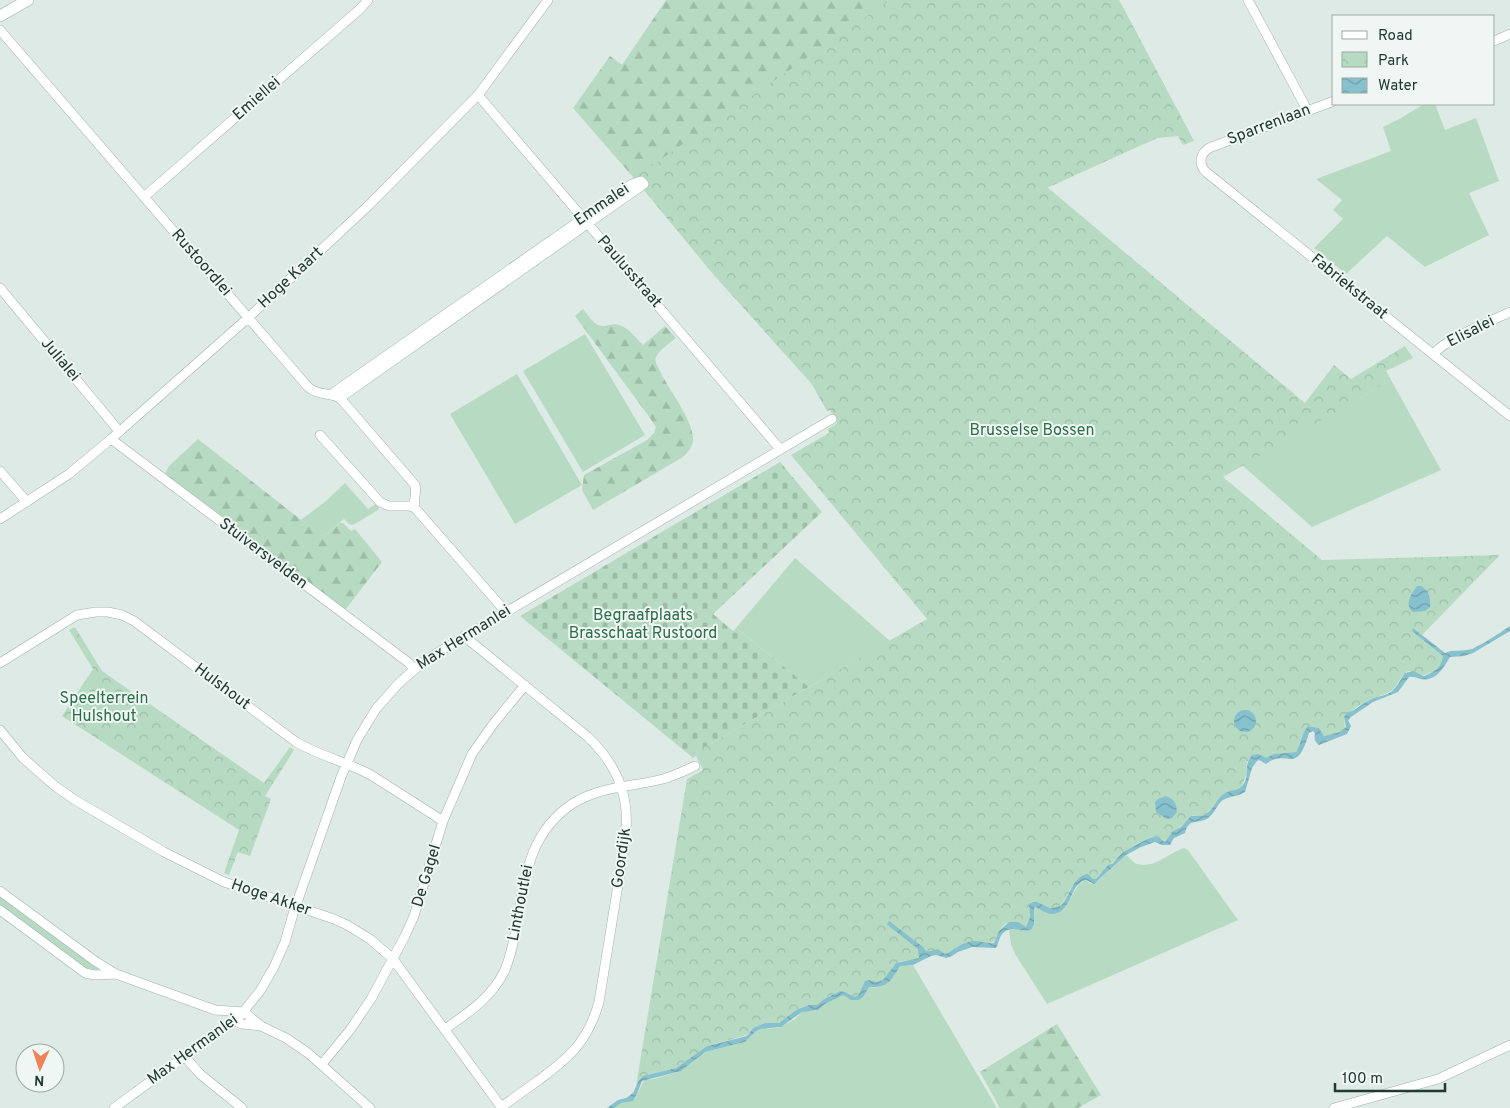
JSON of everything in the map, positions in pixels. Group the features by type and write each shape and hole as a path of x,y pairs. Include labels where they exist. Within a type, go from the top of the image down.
{"street":[{"path":"0,16 28,0"},
{"name":"Emiellei","path":"144,197 354,15 368,0"},
{"name":"Hoge Kaart","path":"0,520 69,474 111,439 248,318 368,206 478,95 548,0"},
{"path":"1248,0 1307,111"},
{"name":"Rustoordlei","path":"0,30 308,387 315,392 340,398"},
{"path":"1495,40 1510,34"},
{"name":"Paulusstraat","path":"478,95 780,449"},
{"name":"Sparrenlaan","path":"1205,151 1332,102"},
{"name":"Fabriekstraat","path":"1205,151 1201,163 1206,172 1510,416"},
{"name":"Emmalei","path":"330,395 585,221 644,184 640,181 632,184 585,221 340,398"},
{"name":"Julialei","path":"0,288 119,431"},
{"name":"Elisalei","path":"1433,354 1454,340 1510,312"},
{"path":"340,398 416,485 415,508"},
{"name":"Max Hermanlei","path":"114,1108 231,1023 244,1012 260,991 278,960 285,942 346,764 357,740 376,709 398,684 414,669 464,636 832,419"},
{"path":"320,435 380,502 389,506 410,506 415,508 505,612"},
{"name":"Stuiversvelden","path":"111,439 414,669"},
{"path":"0,470 27,502"},
{"name":"Hulshout","path":"0,663 77,615 102,611 122,615 134,621 296,742 323,756 361,769 383,781 443,821"},
{"name":"Goordijk","path":"464,636 598,746 615,770 622,786 626,807 626,835 596,1014 583,1039 566,1059 501,1107"},
{"name":"De Gagel","path":"322,1064 350,1030 371,999 414,916 443,821 472,754 524,685"},
{"name":"Hoge Akker","path":"0,730 23,758 55,786 75,800 164,852 224,882 347,925 370,939 393,959 501,1107"},
{"name":"Linthoutlei","path":"445,1029 480,1004 504,972 512,949 526,871 535,845 560,814 581,799 606,789 663,779 695,766"},
{"path":"0,891 95,961 116,974 215,1010 244,1012 261,1026 297,1045 322,1064 370,1108"},
{"path":"0,910 85,973 95,975 116,974"},
{"path":"215,1010 231,1023 261,1026"},
{"path":"1334,1108 1438,1079 1510,1046"},
{"path":"186,1057 200,1074 242,1108"}],"green space":[{"path":"666,0 1119,0 1189,132 1157,138 1047,187 1179,298 832,414 830,410 827,411 812,384 714,275 573,108 610,56 622,65"},
{"name":"Brusselse Bossen","path":"890,0 1119,0 1194,141 1183,145 1178,136 1157,138 1047,188 1305,403 1334,365 1351,379 1405,346 1413,358 1386,371 1391,380 1223,477 1322,560 1500,555 1422,635 1414,629 1412,630 1443,656 1437,669 1424,675 1411,671 1407,672 1391,691 1373,698 1349,713 1344,718 1345,728 1340,732 1324,736 1319,728 1308,726 1296,752 1272,755 1266,758 1252,755 1247,762 1246,775 1242,786 1234,791 1223,794 1206,814 1201,816 1193,815 1165,842 1157,836 1139,843 1131,847 1096,879 1090,876 1073,885 1061,906 1050,908 1037,902 1029,905 1030,917 1027,926 1009,922 1002,927 994,942 986,944 968,942 948,954 944,954 940,950 913,960 899,962 893,966 884,980 875,982 869,980 864,983 858,996 854,997 840,991 817,1005 809,1005 796,1010 779,1023 765,1023 753,1028 747,1035 707,1046 676,1068 643,1076 636,1086 687,779 703,770 696,756 692,758 693,754 927,619 791,455 829,433 828,429 837,423 830,410 827,411 812,384 714,275 634,178"},
{"path":"1422,105 1435,105 1445,130 1476,118 1499,181 1469,193 1489,235 1425,267 1387,236 1346,274 1314,248 1343,219 1333,210 1342,200 1316,179 1391,151 1383,127"},
{"path":"583,309 597,325 615,324 623,326 643,345 665,326 676,338 656,357 656,364 686,415 693,441 691,448 683,457 593,510 582,490 584,475 647,440 654,433 656,427 575,316"},
{"path":"585,334 645,435 583,472 523,371"},
{"path":"517,374 582,485 515,524 450,414"},
{"path":"1391,380 1441,470 1312,527 1242,465"},
{"path":"198,439 323,537 340,523 343,523 351,531 355,529 382,562 345,610 165,474 169,466"},
{"name":"Begraafplaats Brasschaat Rustoord","path":"780,462 822,512 713,614 733,631 736,628 809,687 693,754 692,757 520,616"},
{"path":"345,483 368,509 376,504 379,508 353,525 344,519 323,537 301,520 326,501"},
{"path":"795,558 890,641 809,687 736,628"},
{"name":"Speelterrein Hulshout","path":"75,627 102,671 264,783 290,747 294,750 265,796 271,799 250,856 238,852 229,875 224,873 239,830 62,716 93,669 69,630"},
{"path":"1184,848 1188,850 1238,920 1047,1004 1015,954 1009,930 1031,930 1034,925 1035,907 1047,913 1064,909 1079,884 1086,880 1091,884 1099,880 1126,855 1135,863 1148,865"},
{"path":"0,896 98,968 99,971 90,972 0,908"},
{"path":"913,965 997,1108 614,1108 621,1103 635,1099 644,1080 681,1071 705,1052 745,1042 760,1029 778,1028 795,1019 802,1012 815,1011 843,994 847,998 864,996 869,987 880,987 888,983 900,966"},
{"path":"1057,1024 1101,1095 1078,1108 1000,1108 980,1072"}],"water":[{"path":"1417,586 1421,586 1428,592 1430,607 1425,611 1413,612 1410,609 1409,603"},
{"path":"1510,626 1510,631 1473,653 1450,657 1435,676 1426,679 1409,677 1398,692 1373,702 1351,717 1348,720 1351,726 1347,734 1319,745 1315,741 1315,733 1313,731 1309,733 1304,747 1295,758 1280,758 1266,764 1259,760 1257,761 1252,768 1245,792 1223,800 1208,818 1191,823 1185,833 1174,838 1170,845 1162,845 1155,842 1141,847 1126,855 1094,884 1086,880 1080,883 1063,910 1050,914 1035,907 1034,925 1031,930 1013,929 1006,931 1003,933 996,948 972,947 946,958 936,955 913,965 900,966 885,985 869,987 864,996 859,1000 851,1000 843,995 825,1004 818,1010 802,1012 781,1027 760,1029 745,1042 705,1052 681,1071 642,1081 633,1101 621,1103 614,1108 607,1108 633,1093 643,1076 676,1068 707,1046 747,1036 753,1028 765,1023 779,1023 796,1010 809,1005 817,1005 840,991 854,997 858,996 865,981 877,982 883,980 896,963 919,958 918,949 889,926 887,924 889,921 927,952 938,949 945,954 971,941 994,943 999,931 1009,922 1018,922 1026,927 1030,917 1029,905 1033,902 1050,908 1061,906 1079,878 1088,874 1093,879 1096,879 1123,852 1147,839 1157,836 1165,842 1172,832 1181,827 1191,816 1206,814 1222,795 1243,785 1249,759 1252,755 1258,754 1266,758 1274,754 1296,752 1308,726 1319,728 1324,736 1340,732 1346,727 1344,717 1347,712 1371,699 1391,692 1405,673 1413,671 1424,676 1434,671 1441,663 1443,656 1412,631 1413,628 1445,653 1472,649"},
{"path":"1245,710 1253,713 1256,721 1253,729 1245,732 1237,729 1234,721 1237,713"},
{"path":"1166,796 1174,802 1177,812 1172,818 1167,819 1156,812 1155,802"}]}
